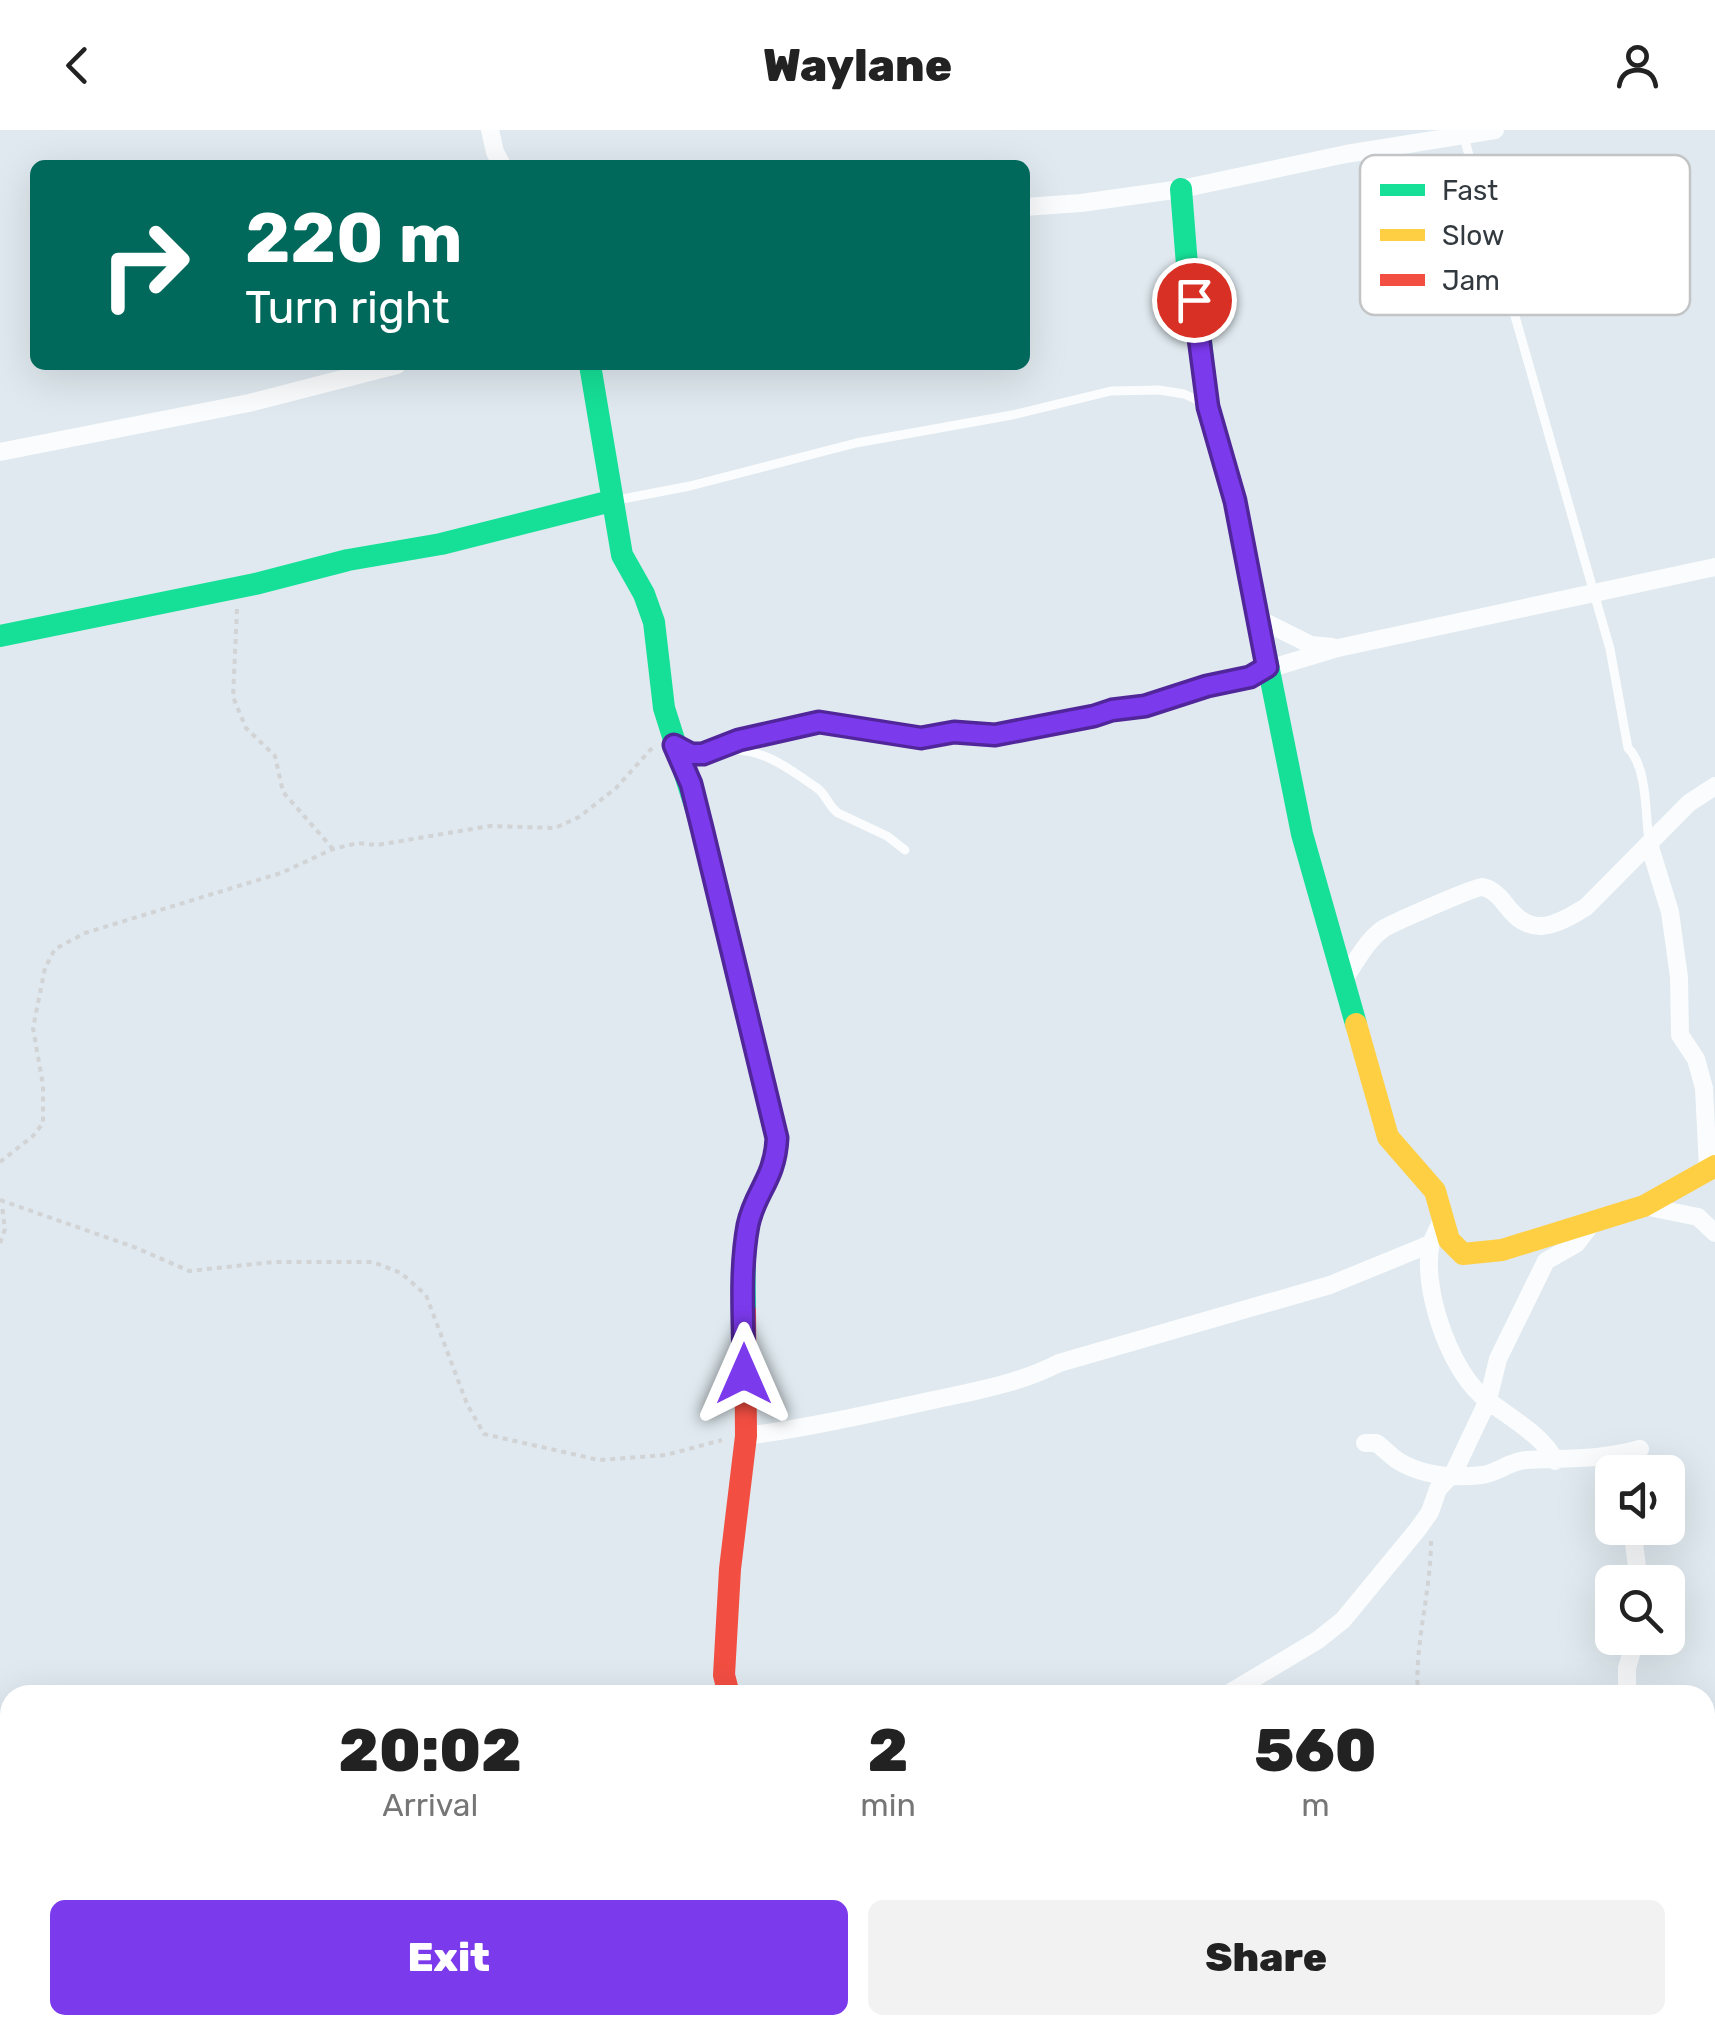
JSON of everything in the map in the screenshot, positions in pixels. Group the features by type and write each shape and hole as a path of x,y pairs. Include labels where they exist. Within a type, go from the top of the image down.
{"street":[{"path":"490,130 499,160"},
{"path":"1030,207 1181,190 1346,154 1462,132 1495,130"},
{"path":"1181,190 1187,264 1208,407 1235,501 1302,834 1388,1137 1396,1152 1437,1193 1436,1232 1427,1266 1448,1348 1472,1386 1542,1442 1555,1461"},
{"path":"0,452 249,402 376,370"},
{"path":"591,370 622,555 644,594 654,622 671,735 691,784 777,1138 776,1163 753,1206 748,1228 743,1293 746,1436 730,1569 727,1685"},
{"path":"0,636 234,588 348,560 441,544 611,502"},
{"path":"671,735 691,754 819,722 921,738 954,732 995,735 1145,706 1338,648 1715,568"},
{"path":"1259,619 1311,645 1338,648"},
{"path":"1344,978 1383,929 1472,888 1486,887 1529,926 1548,926 1565,920 1586,907 1689,802 1715,786"},
{"path":"1436,1232 1456,1250 1477,1254 1644,1206 1712,1168 1704,1088 1696,1059 1680,1035 1679,977 1670,912 1649,844"},
{"path":"1644,1206 1698,1218 1715,1234"},
{"path":"1243,1685 1318,1640 1343,1620 1430,1512 1438,1489 1454,1472 1488,1400 1498,1359 1546,1261 1576,1244 1594,1222"},
{"path":"746,1436 802,1428 1022,1378 1071,1359 1346,1280 1436,1232"},
{"path":"1365,1443 1376,1442 1398,1461 1432,1475 1485,1475 1508,1464 1595,1458"},
{"path":"1620,1455 1640,1450"},
{"path":"1627,1685 1631,1655"}],"lane":[{"path":"1514,315 1610,649 1628,748 1635,755 1640,773 1649,844"},
{"path":"611,502 856,443 1025,412 1111,391 1144,389 1184,394 1208,407"},
{"path":"714,751 744,749 767,754 819,789 830,808 887,836 905,850"}],"path":[{"path":"234,588 237,614 233,698 246,728 275,756 283,792 333,849"},
{"path":"0,1162 43,1123 43,1085 33,1028 45,968 55,949 85,933 280,873 333,849 490,826 555,828 578,817 616,788 671,735"},
{"path":"0,1243 4,1230 1,1204 134,1246 189,1271 272,1262 373,1262 401,1274 426,1295 467,1404 484,1434 598,1460 666,1454 746,1436"},
{"path":"1418,1685 1431,1548 1430,1512"}],"traffic: fast":[{"path":"1181,189 1187,265 1200,332 1208,407 1235,501 1302,834 1356,1024"},
{"path":"591,370 622,555 644,594 654,622 664,708 702,828 777,1138 772,1168 750,1219 745,1311"},
{"path":"0,636 255,584 348,560 441,544 611,501"}],"traffic: slow":[{"path":"1356,1024 1388,1137 1435,1191 1449,1240 1463,1254 1502,1250 1644,1206 1715,1166"}],"traffic: jam":[{"path":"726,1685 730,1569 746,1436 745,1311"}],"route":[{"path":"744,1374 743,1293 748,1228 753,1206 776,1163 777,1138 691,784 674,745 691,754 703,754 739,740 819,722 921,738 954,732 995,735 1145,706 1250,677 1267,667 1235,501 1208,407 1194,300"}]}
